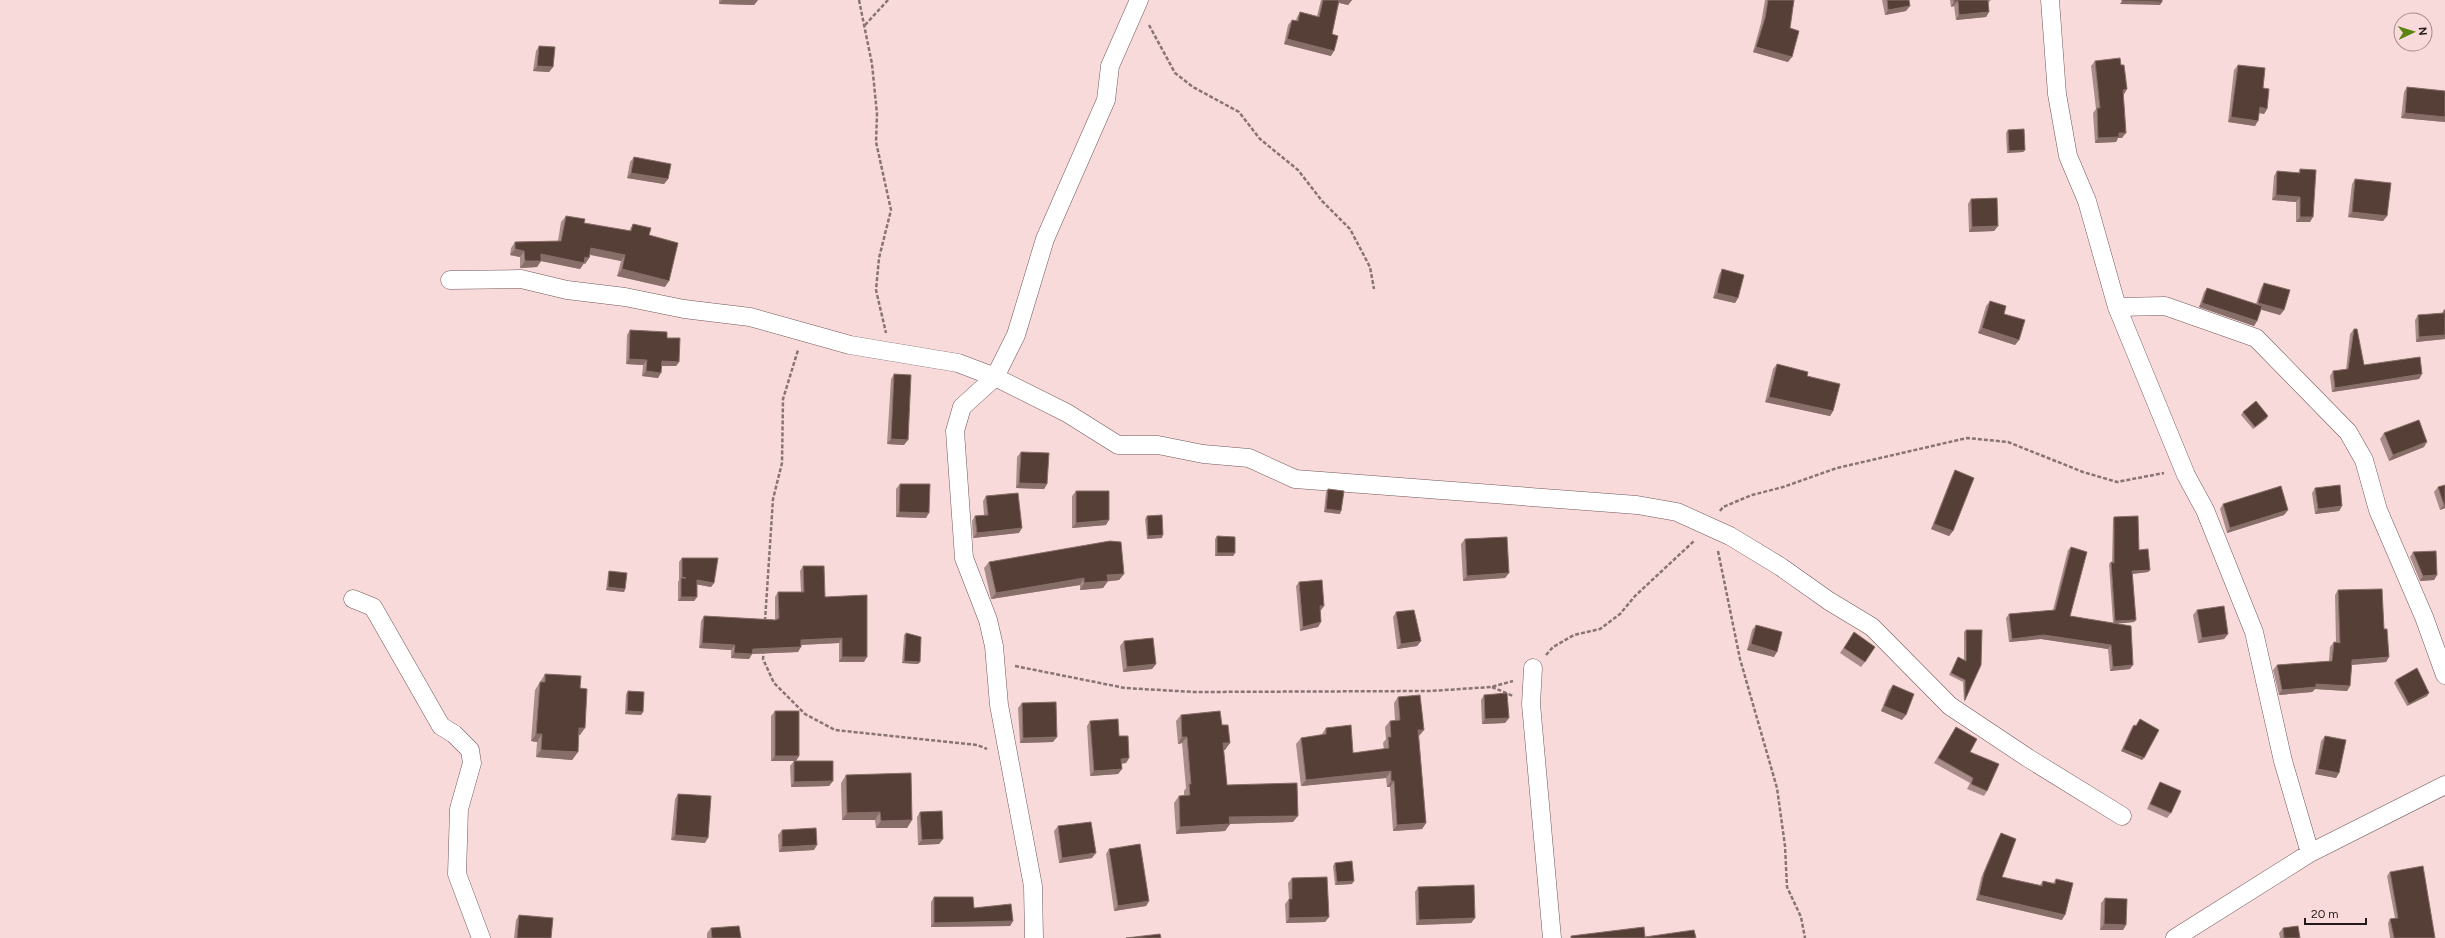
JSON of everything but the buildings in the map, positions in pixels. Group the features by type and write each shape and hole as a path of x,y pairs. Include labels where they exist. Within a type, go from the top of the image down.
{"street":[{"path":"1034,938 1033,886 999,705 997,662 988,620 964,558 955,431 962,407 995,377 1016,335 1045,239 1106,100 1110,66 1139,0"},
{"path":"2050,0 2057,94 2068,156 2087,201 2117,307 2186,475 2205,510 2254,632 2282,762 2310,853"},
{"path":"450,280 522,279 567,290 625,297 684,309 750,317 802,333 850,345 958,363 995,377 1067,413 1118,445 1158,445 1203,454 1249,458 1295,479 1637,505 1677,512 1730,536 1781,567 1829,601 1872,627 1950,706 2028,758 2122,816"},
{"path":"2117,307 2165,306 2256,338 2348,432 2364,460 2378,510 2424,617 2445,674"},
{"path":"354,599 373,607 441,726 454,734 470,750 472,763 459,809 457,874 481,938"},
{"path":"1533,668 1531,704 1552,938"},
{"path":"2175,938 2310,853 2445,785"}],"path":[{"path":"859,0 872,64 876,114 876,142 891,210 879,258 876,290 884,318 889,351"},
{"path":"864,26 888,0"},
{"path":"1146,21 1159,48 1175,73 1193,87 1239,112 1260,139 1298,170 1322,201 1350,228 1370,267 1374,289"},
{"path":"765,629 773,500 782,463 783,399 802,333"},
{"path":"997,662 1125,688 1194,692 1430,691 1492,687 1523,678 1554,647 1574,636 1600,629 1620,614 1635,596 1652,582 1671,560 1709,526 1723,507 1752,495 1783,487 1837,468 1967,438 2008,442 2083,472 2117,482 2176,471 2186,475"},
{"path":"1709,526 1721,561 1740,659 1777,788 1785,846 1787,887 1801,917 1805,938"},
{"path":"764,644 763,659 774,683 805,714 835,730 977,745 1009,760"}]}
